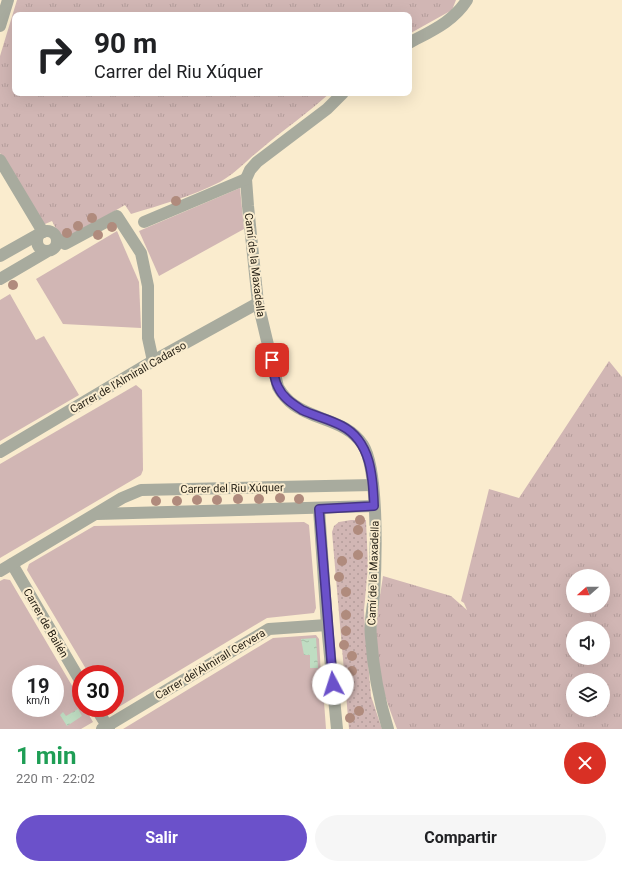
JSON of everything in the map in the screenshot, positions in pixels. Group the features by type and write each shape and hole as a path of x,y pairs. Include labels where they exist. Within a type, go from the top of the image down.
{"street":[{"path":"0,26 8,0"},
{"path":"412,41 452,19 460,11 466,0"},
{"path":"144,222 246,180 250,170 257,162 321,114 340,96"},
{"path":"0,160 41,233"},
{"name":"Camí de la Maxadella","path":"246,180 258,303 278,387 285,398 295,406 342,426 354,434 364,446 373,485 374,506 374,594 370,636 379,695 388,729"},
{"path":"0,256 41,233 50,231 57,239 65,244 117,216 140,253 148,286 148,338 153,362"},
{"path":"41,233 36,240 37,245 46,252"},
{"path":"0,280 55,248 57,239"},
{"name":"Carrer de l'Almirall Cadarso","path":"0,452 153,362 258,303"},
{"name":"Carrer del Riu Xúquer","path":"0,571 122,498 141,490 373,485"},
{"name":"Carrer del Riu Xúquer","path":"97,514 319,509 374,506"},
{"path":"319,509 327,625 337,729"},
{"name":"Carrer de Bailén","path":"12,564 72,667"},
{"name":"Carrer del'Almirall Cervera","path":"106,728 269,629 327,625"},
{"path":"100,717 106,728"}],"green space":[{"path":"17,0 456,0 452,10 412,32 412,12 13,12"},
{"path":"12,16 12,96 327,96 269,142 236,171 220,182 165,204 131,214 125,205 62,241 52,221 45,224 40,221 0,153 0,56"},
{"path":"240,188 244,229 159,276 139,231"},
{"path":"117,231 139,282 141,328 63,324 36,279"},
{"path":"10,294 36,340 44,336 79,395 0,441 0,300"},
{"path":"609,361 622,377 622,729 397,729 378,670 376,650 377,618 383,576 451,596 467,610 464,603 461,601 489,489 519,498"},
{"path":"136,385 142,390 143,470 141,475 0,558 0,464"},
{"path":"366,520 368,567 364,610 365,628 371,696 382,729 349,729 332,532 334,526 339,522"},
{"path":"304,522 309,525 316,608 314,613 267,618 124,704 124,665 84,665 27,570 29,564 94,526"},
{"path":"4,579 10,580 60,665 12,665 12,717 64,717 64,672 72,686 72,717 90,717 93,722 81,729 0,729 0,581"},
{"path":"316,635 319,639 321,676 314,677 315,688 323,688 326,729 123,729 273,638"}],"water":[{"path":"316,638 318,668 310,668 310,655 304,655 301,639"},
{"path":"72,712 72,717 80,717 67,726 61,717 64,717 64,713 66,716"}],"route":[{"path":"272,360 278,387 285,398 295,406 342,426 354,434 364,446 369,461 373,485 374,506 319,509 327,625 333,684"}]}
